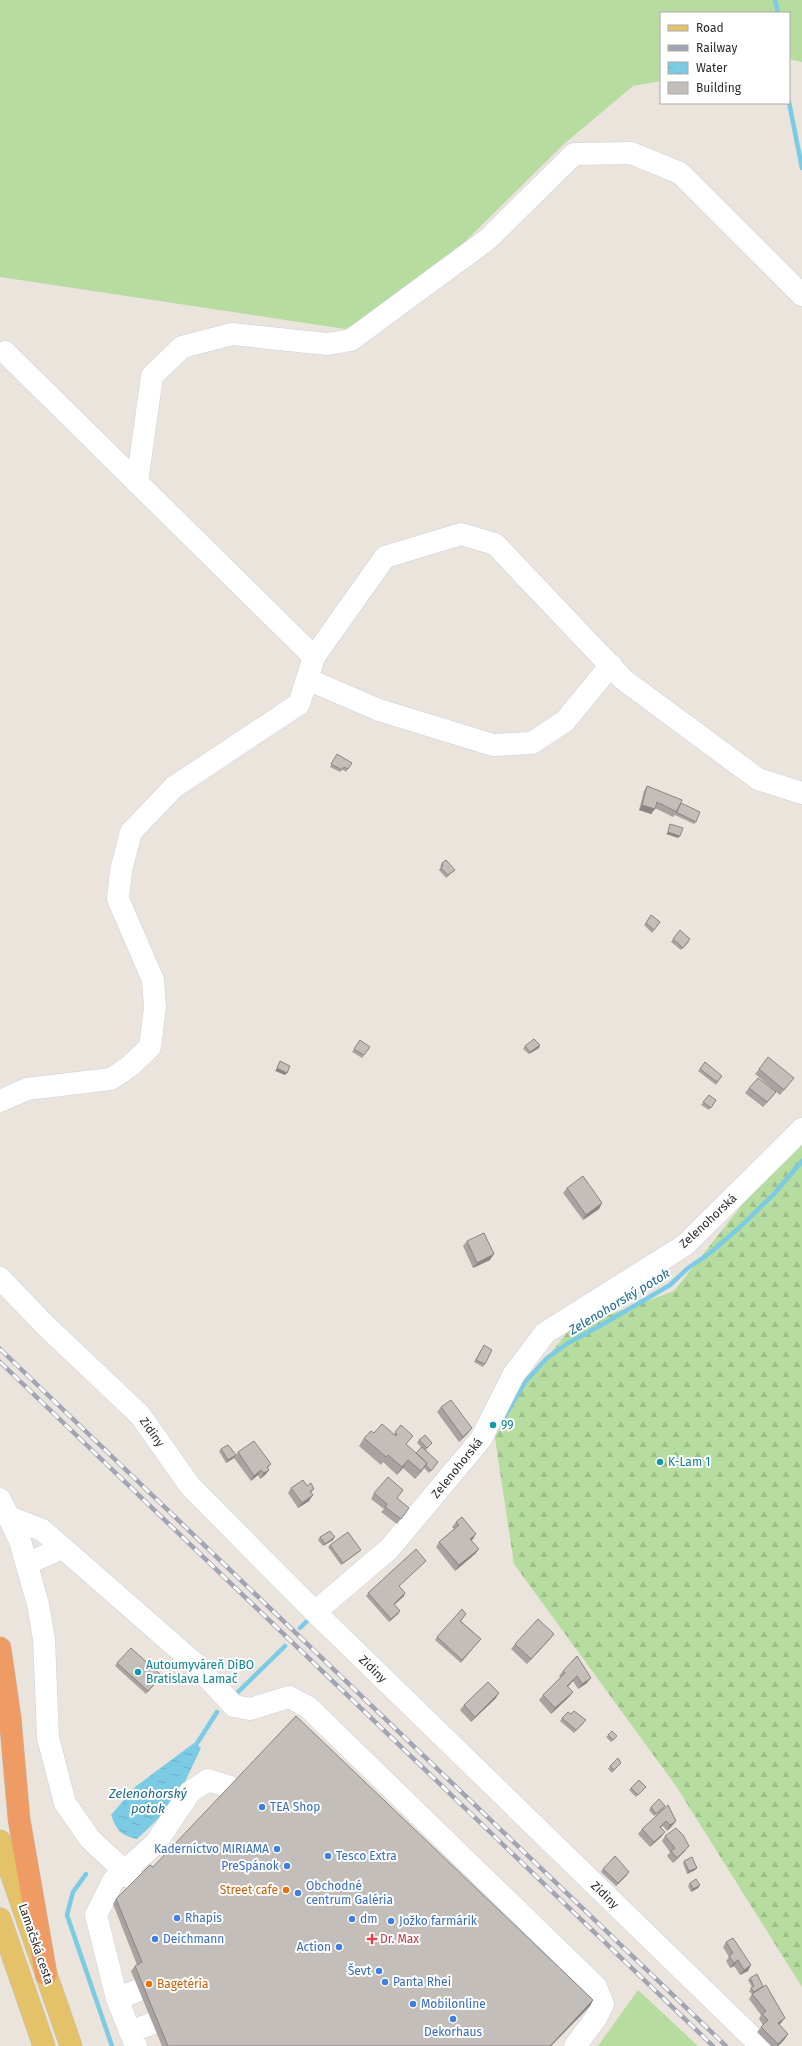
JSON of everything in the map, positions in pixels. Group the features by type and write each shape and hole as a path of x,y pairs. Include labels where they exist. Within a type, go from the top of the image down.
{"highway":[{"path":"0,1648 10,1717 19,1818 46,1974"}],"main road":[{"name":"Lamačská cesta","path":"0,1841 71,2046"},
{"path":"0,1919 44,2046"}],"street":[{"path":"137,483 152,376 182,346 232,334 326,344 350,340 488,239 574,154 631,153 680,173 802,295"},
{"path":"5,352 314,657"},
{"path":"0,1101 27,1089 111,1080 130,1066 150,1047 155,1007 153,980 118,899 121,871 131,832 174,787 299,704 314,657 385,556 460,534 495,544 624,680 758,779 802,793"},
{"path":"307,679 379,710 493,745 532,743 565,721 610,666"},
{"name":"Zelenohorská","path":"315,1612 389,1549 481,1439 514,1374 545,1333 685,1244 802,1129"},
{"name":"Zidiny","path":"0,1278 46,1326 140,1415 190,1486 315,1612 761,2046"},
{"path":"5,1508 42,1530 63,1548 191,1660 234,1706 250,1709 288,1697 308,1707 596,1987 603,2004 596,2018 575,2046"},
{"path":"5,1508 20,1540 38,1604 44,1639 48,1738 64,1803 90,1839 129,1876"},
{"path":"27,1566 35,1560 63,1548"},
{"path":"153,2023 133,2039 117,1999 96,1915 113,1881 129,1876 154,1844 190,1792 208,1780 230,1787"},
{"path":"117,1999 139,1990"}],"green space":[{"path":"0,0 802,0 802,62 790,59 790,12 660,12 660,81 633,86 564,144 416,290 345,329 0,277"},
{"path":"802,1129 802,1987 676,1786 514,1564 493,1425 570,1329 674,1291"},
{"path":"638,1990 698,2046 598,2046"}],"water":[{"name":"Zelenohorský potok","path":"194,1743 201,1748 178,1796 158,1819 137,1839 120,1832 117,1829 111,1815 135,1787"}],"building":[{"path":"337,754 352,763 348,769 344,767 342,770 331,764"},
{"path":"647,786 682,800 677,812 657,802 655,809 642,805"},
{"path":"681,803 700,812 696,822 676,812"},
{"path":"670,824 683,828 680,836 668,832"},
{"path":"446,860 455,870 448,875 441,868 443,865 442,863"},
{"path":"651,915 660,922 654,930 646,923"},
{"path":"680,930 690,939 683,948 673,939"},
{"path":"534,1039 540,1045 530,1052 525,1046"},
{"path":"360,1040 370,1047 364,1055 354,1049"},
{"path":"768,1057 794,1078 784,1090 759,1069"},
{"path":"280,1061 290,1066 287,1073 277,1068"},
{"path":"705,1062 722,1076 717,1082 700,1069"},
{"path":"758,1078 776,1092 767,1102 749,1088"},
{"path":"709,1095 716,1100 711,1108 703,1102"},
{"path":"583,1176 602,1203 586,1215 567,1188"},
{"path":"484,1233 494,1254 477,1263 467,1241"},
{"path":"484,1345 492,1350 485,1364 476,1360"},
{"path":"451,1400 472,1428 463,1437 441,1407"},
{"path":"382,1424 396,1436 397,1434 395,1432 401,1425 413,1436 406,1444 427,1463 421,1471 408,1460 402,1467 388,1455 386,1457 364,1438 371,1431 374,1433"},
{"path":"425,1435 432,1443 427,1448 419,1440"},
{"path":"254,1441 271,1464 267,1467 269,1470 264,1473 261,1470 254,1476 238,1452"},
{"path":"228,1445 236,1455 228,1460 221,1449"},
{"path":"422,1447 438,1462 431,1471 426,1465 427,1463 416,1453"},
{"path":"388,1477 403,1490 397,1498 409,1508 401,1519 385,1507 387,1504 374,1493"},
{"path":"303,1480 307,1486 311,1483 314,1489 310,1491 313,1495 302,1503 291,1488"},
{"path":"462,1517 476,1534 470,1539 479,1549 459,1565 439,1542 459,1525 456,1522"},
{"path":"330,1531 335,1537 325,1544 320,1537"},
{"path":"348,1532 361,1550 343,1563 330,1545"},
{"path":"416,1549 426,1561 399,1586 405,1593 394,1604 400,1611 391,1619 368,1593"},
{"path":"462,1609 466,1614 460,1621 481,1639 462,1660 437,1637"},
{"path":"538,1619 554,1634 531,1659 515,1644"},
{"name":"Autoumyváreň DiBO Bratislava Lamač","path":"131,1648 162,1676 148,1691 117,1663"},
{"path":"577,1656 591,1678 582,1684 577,1676 567,1686 573,1692 555,1708 543,1695 565,1673 563,1671"},
{"path":"488,1682 499,1693 475,1717 464,1705"},
{"path":"574,1711 586,1720 576,1730 562,1718 568,1712 571,1714"},
{"name":"Obchodné centrum Galéria","path":"296,1716 593,2000 550,2046 168,2046 135,1966 142,1962 116,1899 150,1865 153,1867"},
{"path":"612,1731 617,1736 613,1740 608,1735"},
{"path":"618,1758 621,1763 614,1770 610,1766"},
{"path":"639,1780 646,1787 638,1795 631,1788"},
{"path":"659,1799 665,1806 656,1814 651,1807"},
{"path":"668,1805 676,1821 670,1825 666,1821 660,1827 665,1832 654,1842 642,1829"},
{"path":"676,1828 683,1835 689,1846 677,1858 671,1851 675,1848 665,1836"},
{"path":"615,1856 629,1872 618,1883 603,1869"},
{"path":"692,1857 697,1868 689,1871 684,1861"},
{"path":"696,1879 700,1885 693,1889 690,1883"},
{"path":"733,1938 751,1965 744,1970 738,1960 734,1963 729,1956 733,1953 726,1942"},
{"path":"757,1974 763,1986 754,1992 751,1988 754,1986 750,1978"},
{"path":"766,1985 785,2018 778,2023 788,2034 778,2044 761,2027 768,2020 762,2014 766,2011 752,1994"}],"waterway":[{"name":"Zelenohorský potok","path":"775,0 778,12"},
{"name":"Zelenohorský potok","path":"789,104 802,168"},
{"name":"Zelenohorský potok","path":"503,1419 525,1382 547,1358 568,1343 670,1285 688,1268 710,1253 740,1227 773,1195 802,1161"},
{"name":"Zelenohorský potok","path":"300,1628 311,1617"},
{"name":"Zelenohorský potok","path":"235,1695 285,1646"},
{"name":"Zelenohorský potok","path":"196,1745 217,1712"},
{"path":"86,1874 73,1892 67,1915 112,2046"}],"railway":[{"path":"0,1349 726,2046"},
{"path":"0,1362 713,2046"}],"place":[{"name":"99","path":"493,1425"},
{"name":"K-Lam 1","path":"660,1462"},
{"name":"Autoumyváreň DiBO Bratislava Lamač","path":"138,1672"},
{"name":"TEA Shop","path":"262,1807"},
{"name":"Kaderníctvo MIRIAMA","path":"277,1849"},
{"name":"Tesco Extra","path":"328,1856"},
{"name":"PreSpánok","path":"287,1866"},
{"name":"Street cafe","path":"286,1890"},
{"name":"Obchodné centrum Galéria","path":"298,1893"},
{"name":"Rhapis","path":"177,1918"},
{"name":"dm","path":"352,1919"},
{"name":"Jožko farmárik","path":"391,1921"},
{"name":"Deichmann","path":"155,1939"},
{"name":"Dr. Max","path":"372,1939"},
{"name":"Action","path":"339,1947"},
{"name":"Ševt","path":"379,1971"},
{"name":"Panta Rhei","path":"385,1982"},
{"name":"Bagetéria","path":"149,1984"},
{"name":"Mobilonline","path":"413,2004"},
{"name":"Dekorhaus","path":"453,2019"}]}
